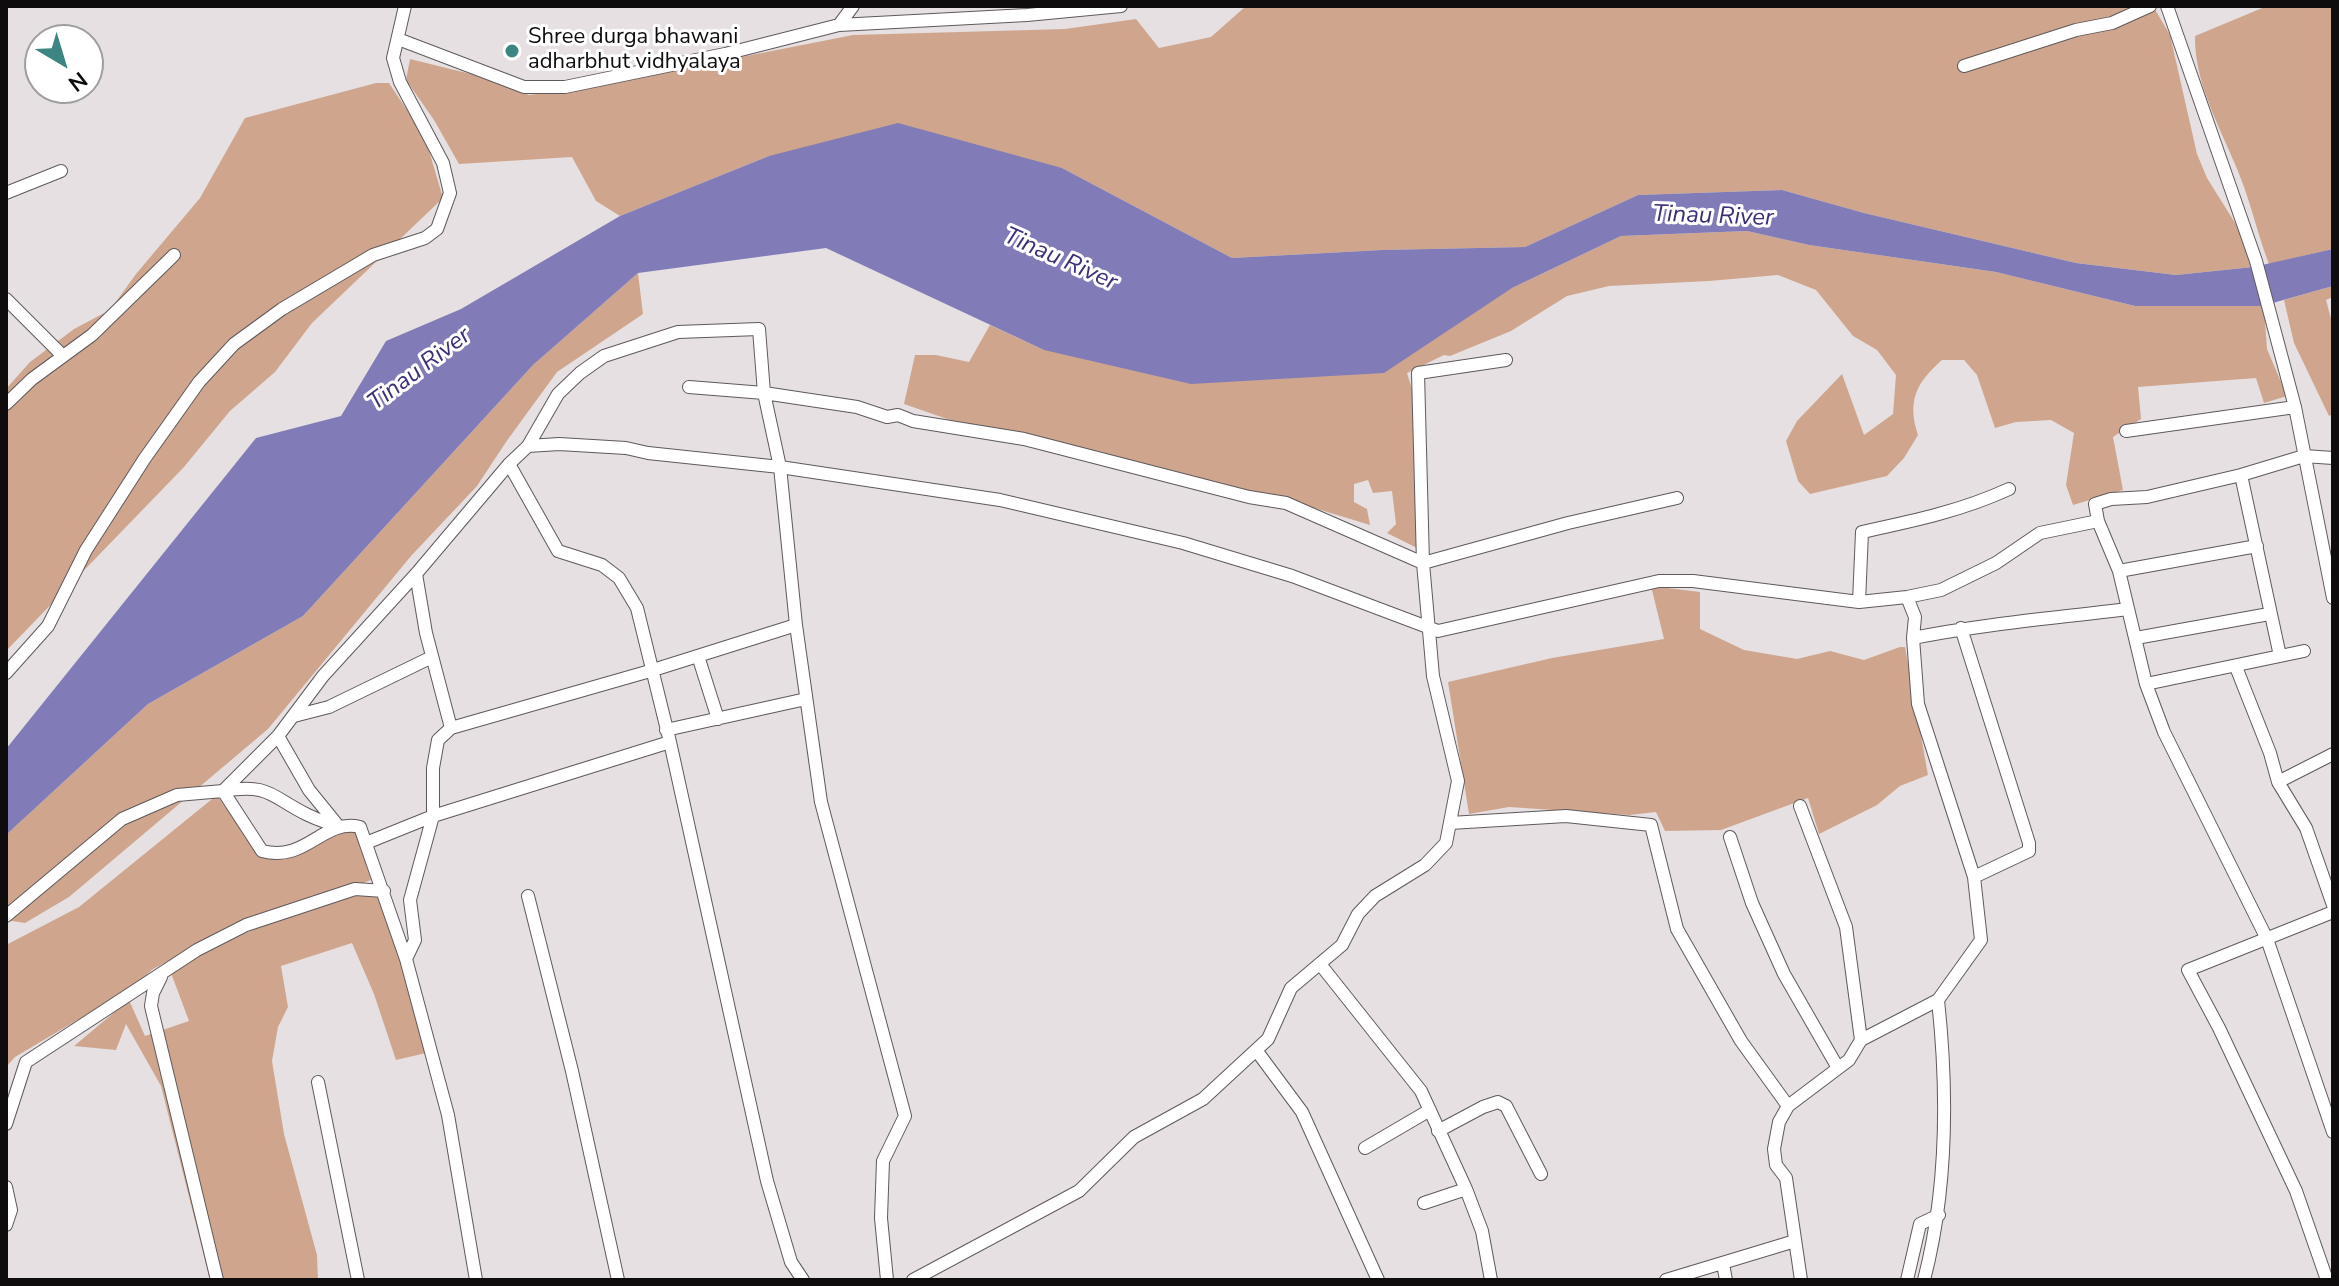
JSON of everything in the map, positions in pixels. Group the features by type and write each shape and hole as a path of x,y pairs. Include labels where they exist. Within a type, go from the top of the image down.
{"street":[{"path":"6,673 48,626 86,550 145,458 199,382 234,344 282,309 373,255 425,238 437,229 450,193 443,163 400,82 393,58 405,6"},
{"path":"839,25 853,6"},
{"path":"398,39 524,87 565,87 725,54 839,25 1027,15 1121,6"},
{"path":"1964,66 2076,30 2112,23 2150,6"},
{"path":"2167,6 2256,261 2295,407 2333,598"},
{"path":"6,193 61,171"},
{"path":"6,404 32,379 92,335 174,255"},
{"path":"6,299 63,356"},
{"path":"223,791 278,736 323,676 528,446 558,394 580,373 604,356 678,332 759,329 764,393 780,467 796,625 821,802 905,1116 883,1161 881,1218 887,1280"},
{"path":"913,1280 1079,1191 1134,1137 1203,1099 1268,1039 1291,988 1342,945 1358,914 1375,896 1436,857 1446,843 1458,781 1433,676 1423,563 1418,373 1506,360"},
{"path":"689,387 764,393 857,407 887,417 898,415 913,421 1024,439 1249,497 1286,503 1423,563 1568,523 1677,498"},
{"path":"2126,431 2295,407"},
{"path":"528,446 559,444 626,448 1000,500 1183,543 1292,576 1438,631 1659,581 1693,581 1859,602 1907,597 1941,590 1996,563 2040,533 2098,521"},
{"path":"2333,458 2304,456 2241,475 2147,497 2111,499 2095,504 2098,521 2119,571 2146,684 2164,732 2267,939 2333,1132"},
{"path":"509,464 558,551 602,565 619,578 637,608 767,1181 791,1262 803,1280"},
{"path":"2241,475 2280,656"},
{"path":"1859,602 1862,532 1939,516 2009,489"},
{"path":"2119,571 2257,546"},
{"path":"416,574 432,657 451,728"},
{"path":"1801,1280 1786,1178 1776,1165 1774,1149 1779,1122 1788,1106 1849,1060 1861,1040 1938,1000 1981,940 1974,877 1918,704 1913,638 1915,617 1907,597"},
{"path":"1913,638 1961,628 1995,627 2127,609"},
{"path":"2136,638 2269,614"},
{"path":"406,959 415,940 410,900 433,816 433,768 438,740 451,728 796,625"},
{"path":"1961,628 2029,843 2029,851 1974,877"},
{"path":"2146,684 2304,651"},
{"path":"698,656 718,719"},
{"path":"294,716 329,707 432,657"},
{"path":"2236,667 2270,753 2278,782 2306,828 2333,905"},
{"path":"366,843 433,816 718,719 806,699"},
{"path":"278,736 309,790 339,827"},
{"path":"2278,782 2333,754"},
{"path":"6,916 122,819 177,795 246,787 275,794 307,814 339,827"},
{"path":"223,791 262,851 291,853 339,827 348,824 360,827 406,959 448,1115 476,1280"},
{"path":"1800,806 1846,927 1861,1040"},
{"path":"1450,823 1566,816 1651,825 1677,929 1741,1041 1788,1106"},
{"path":"1730,837 1752,903 1784,974 1838,1068"},
{"path":"6,1124 26,1062 197,950 246,925 355,889 384,891"},
{"path":"528,896 572,1071 618,1280"},
{"path":"2327,1280 2296,1191 2188,970 2333,912"},
{"path":"1320,964 1421,1091 1482,1231 1491,1280"},
{"path":"162,975 153,993 151,1006 217,1280"},
{"path":"1924,1280 1939,1215 1944,1157 1938,1000"},
{"path":"1256,1050 1302,1112 1378,1280"},
{"path":"318,1082 358,1280"},
{"path":"1438,1131 1498,1102 1506,1106 1541,1174"},
{"path":"1365,1148 1430,1110"},
{"path":"6,1187 11,1210 6,1225"},
{"path":"1424,1203 1466,1189"},
{"path":"1907,1280 1920,1224 1939,1215"},
{"path":"1666,1280 1795,1241"},
{"path":"1723,1264 1726,1280"}],"shaded area":[{"path":"1246,6 2153,6 2170,35 2197,154 2207,178 2237,226 2253,267 2176,275 2076,263 1864,213 1782,190 1638,195 1525,247 1232,258 1062,168 769,156 620,216 596,201 572,157 459,164 406,80 410,59 483,77 529,95 604,84 853,35 1065,29 1136,19 1159,48 1211,37"},
{"path":"2267,6 2333,6 2333,249 2269,264 2244,187 2206,94 2196,56 2195,36"},
{"path":"376,83 389,83 425,137 443,198 312,323 275,372 230,411 184,467 6,651 6,389 30,362 74,329 110,310 200,198 245,118"},
{"path":"1747,231 1809,245 1996,272 2135,306 2264,306 2267,349 2287,396 2264,403 2256,378 2138,387 2141,419 2113,437 2123,490 2073,505 2066,485 2074,433 2051,420 2016,422 1995,428 1977,375 1964,360 1942,360 1916,393 1913,412 1918,435 1904,458 1887,476 1810,494 1798,481 1786,441 1797,421 1842,374 1864,435 1893,414 1896,375 1877,350 1853,336 1816,290 1778,275 1609,286 1567,296 1511,331 1450,356 1444,355 1407,373 1412,389 1417,548 1387,533 1396,524 1392,491 1373,493 1368,480 1354,484 1354,502 1367,509 1370,525 1301,504 1224,490 1102,452 950,420 904,404 915,355 936,355 969,362 990,325 1044,350 1512,288 1621,236"},
{"path":"638,273 643,314 557,372 477,486 411,556 268,729 69,897 25,923 6,920 6,835 148,704 303,616 533,365"},
{"path":"2333,286 2333,297 2326,300 2333,326 2333,414 2329,416 2294,343 2284,300"},
{"path":"1651,586 1700,592 1700,629 1744,650 1797,659 1830,651 1864,660 1905,647 1928,775 1900,786 1877,805 1819,834 1808,798 1721,830 1665,831 1656,812 1629,815 1509,807 1469,814 1448,682 1552,658 1664,639"},
{"path":"217,795 258,855 281,859 354,828 371,880 186,952 153,969 133,987 15,1057 6,1067 6,945 79,907"},
{"path":"360,893 380,894 394,931 426,1053 396,1060 374,994 352,943 281,966 288,1007 278,1027 272,1061 284,1134 317,1255 318,1280 210,1280 161,1086 126,1024 116,1050 74,1046 129,1000 145,1036 189,1021 171,973 239,936"}],"water":[{"name":"Tinau River","path":"898,123 1062,168 1232,258 1525,247 1638,195 1782,190 1864,213 2076,263 2176,275 2253,267 2333,249 2333,286 2262,306 2135,306 1996,272 1809,245 1747,231 1621,236 1512,288 1384,373 1191,384 1044,350 826,248 638,273 533,365 303,616 148,704 6,835 6,749 256,438 341,416 386,341 461,309 620,216 769,156"}],"place":[{"name":"Shree durga bhawani adharbhut vidhyalaya","path":"512,51"}]}
